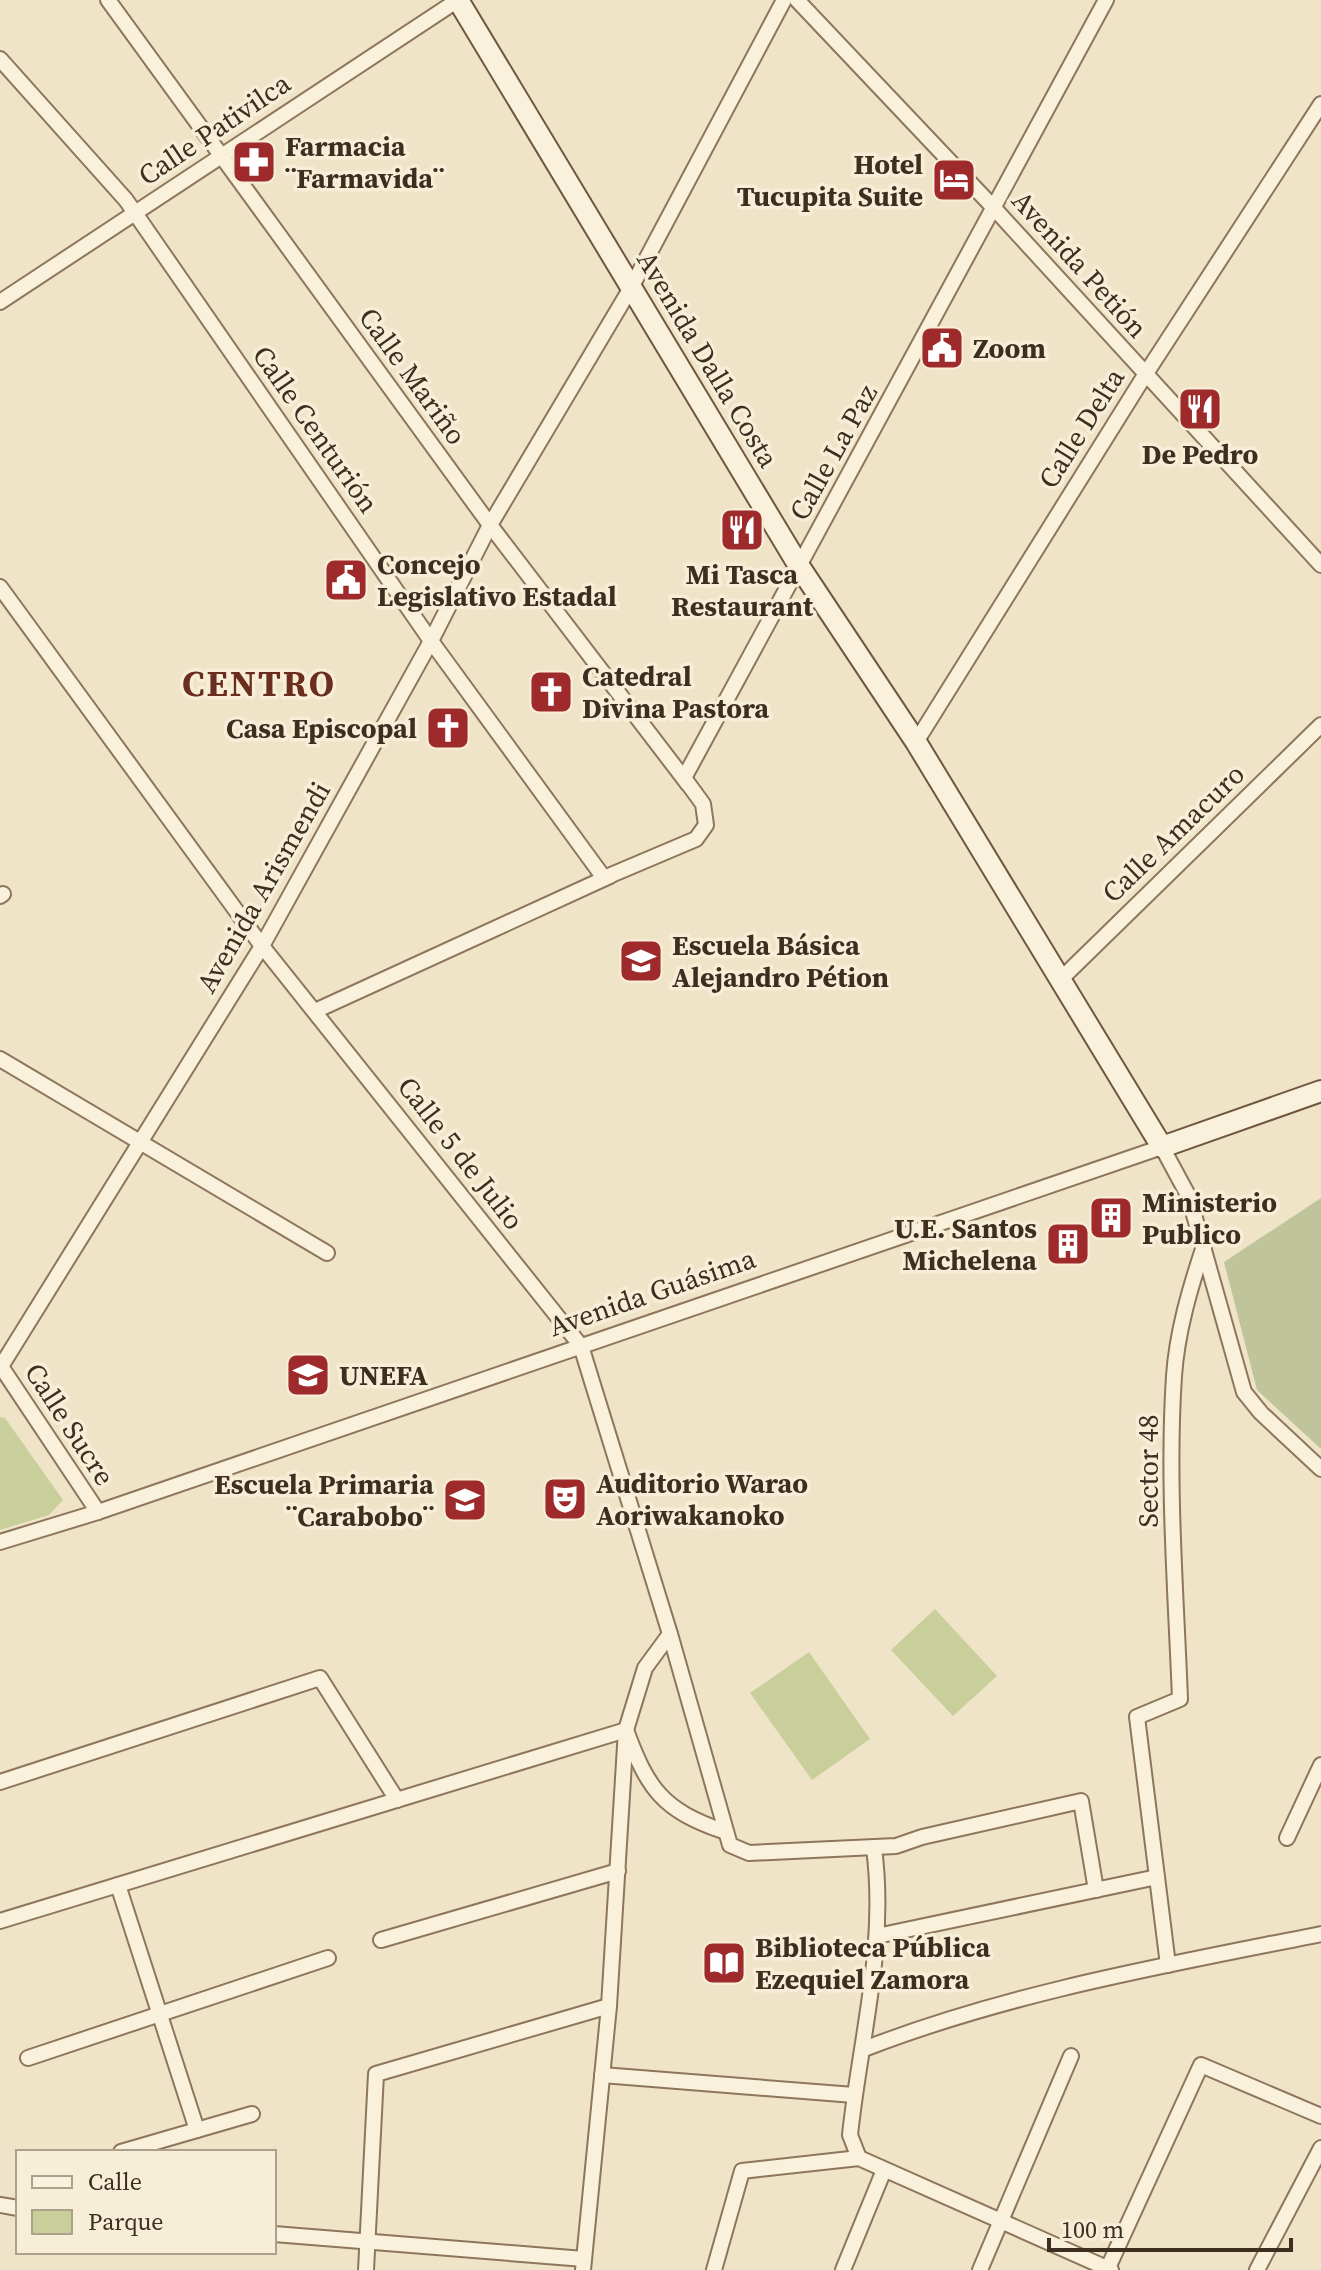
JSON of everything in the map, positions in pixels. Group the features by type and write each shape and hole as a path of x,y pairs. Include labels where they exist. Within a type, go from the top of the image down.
{"main road":[{"name":"Avenida Dalla Costa","path":"458,0 799,566 916,742 1162,1147"},
{"name":"Avenida Guásima","path":"1162,1147 1321,1091"}],"street":[{"name":"Calle Mariño","path":"108,0 490,525 684,778"},
{"name":"Calle Pativilca","path":"0,302 458,0"},
{"name":"Avenida Arismendi","path":"0,1366 262,946 431,641 490,525 632,286 784,0"},
{"name":"Avenida Petión","path":"797,0 993,207 1321,565"},
{"name":"Calle La Paz","path":"684,778 1106,0"},
{"name":"Calle Centurión","path":"0,59 136,213 431,641 604,878"},
{"name":"Calle Delta","path":"916,742 1145,375 1321,104"},
{"name":"Calle 5 de Julio","path":"0,587 262,946 581,1346 670,1634 723,1831"},
{"name":"Calle Amacuro","path":"1061,979 1321,725"},
{"path":"315,1011 696,839 706,825 703,804 684,778"},
{"path":"0,1059 327,1253"},
{"path":"1162,1147 1189,1197 1244,1392 1261,1413 1321,1469"},
{"name":"Avenida Guásima","path":"0,1542 98,1512 1162,1147"},
{"name":"Sector 48","path":"1157,1877 1137,1717 1180,1699 1174,1561 1174,1375 1187,1297 1204,1246"},
{"name":"Calle Sucre","path":"0,1366 98,1512"},
{"path":"276,2234 583,2265 609,2006 626,1730 645,1668 670,1634"},
{"path":"0,1782 320,1678 397,1800"},
{"path":"0,1921 626,1730"},
{"path":"626,1730 638,1763 658,1798 688,1819 723,1831 730,1845 749,1853 896,1846 922,1837 1081,1801 1096,1890"},
{"path":"1287,1838 1321,1765"},
{"path":"859,2158 850,2135 877,1936 880,1896 874,1848"},
{"path":"381,1940 618,1871"},
{"path":"877,1936 1157,1877 1168,1965"},
{"path":"118,1885 197,2130"},
{"path":"864,2049 915,2029 1058,1988 1321,1934"},
{"path":"28,2058 328,1958"},
{"path":"366,2270 376,2074 609,2006"},
{"path":"980,2270 1071,2056"},
{"path":"714,2270 742,2171 859,2158 1108,2270 1201,2065 1321,2116"},
{"path":"602,2075 854,2095"},
{"path":"128,2150 252,2114"},
{"path":"1257,2270 1321,2148"},
{"path":"843,2270 884,2170"}],"green space":[{"path":"1321,1198 1321,1449 1257,1390 1224,1262"},
{"path":"0,1417 5,1418 63,1500 49,1515 0,1530"},
{"path":"935,1609 997,1676 953,1716 891,1650"},
{"path":"809,1652 870,1739 812,1780 750,1693"}],"place":[{"name":"Farmacia ¨Farmavida¨","path":"254,162"},
{"name":"Hotel Tucupita Suite","path":"954,180"},
{"name":"Zoom","path":"942,348"},
{"name":"De Pedro","path":"1200,409"},
{"name":"Mi Tasca Restaurant","path":"742,530"},
{"name":"Concejo Legislativo Estadal","path":"346,580"},
{"name":"Catedral Divina Pastora","path":"551,692"},
{"name":"Casa Episcopal","path":"448,728"},
{"name":"Escuela Básica Alejandro Pétion","path":"641,961"},
{"name":"Ministerio Publico","path":"1111,1218"},
{"name":"U.E. Santos Michelena","path":"1068,1244"},
{"name":"UNEFA","path":"308,1375"},
{"name":"Auditorio Warao Aoriwakanoko","path":"565,1499"},
{"name":"Escuela Primaria ¨Carabobo¨","path":"465,1500"},
{"name":"Biblioteca Pública Ezequiel Zamora","path":"724,1963"}],"district":[{"name":"CENTRO","path":"259,683"}]}
